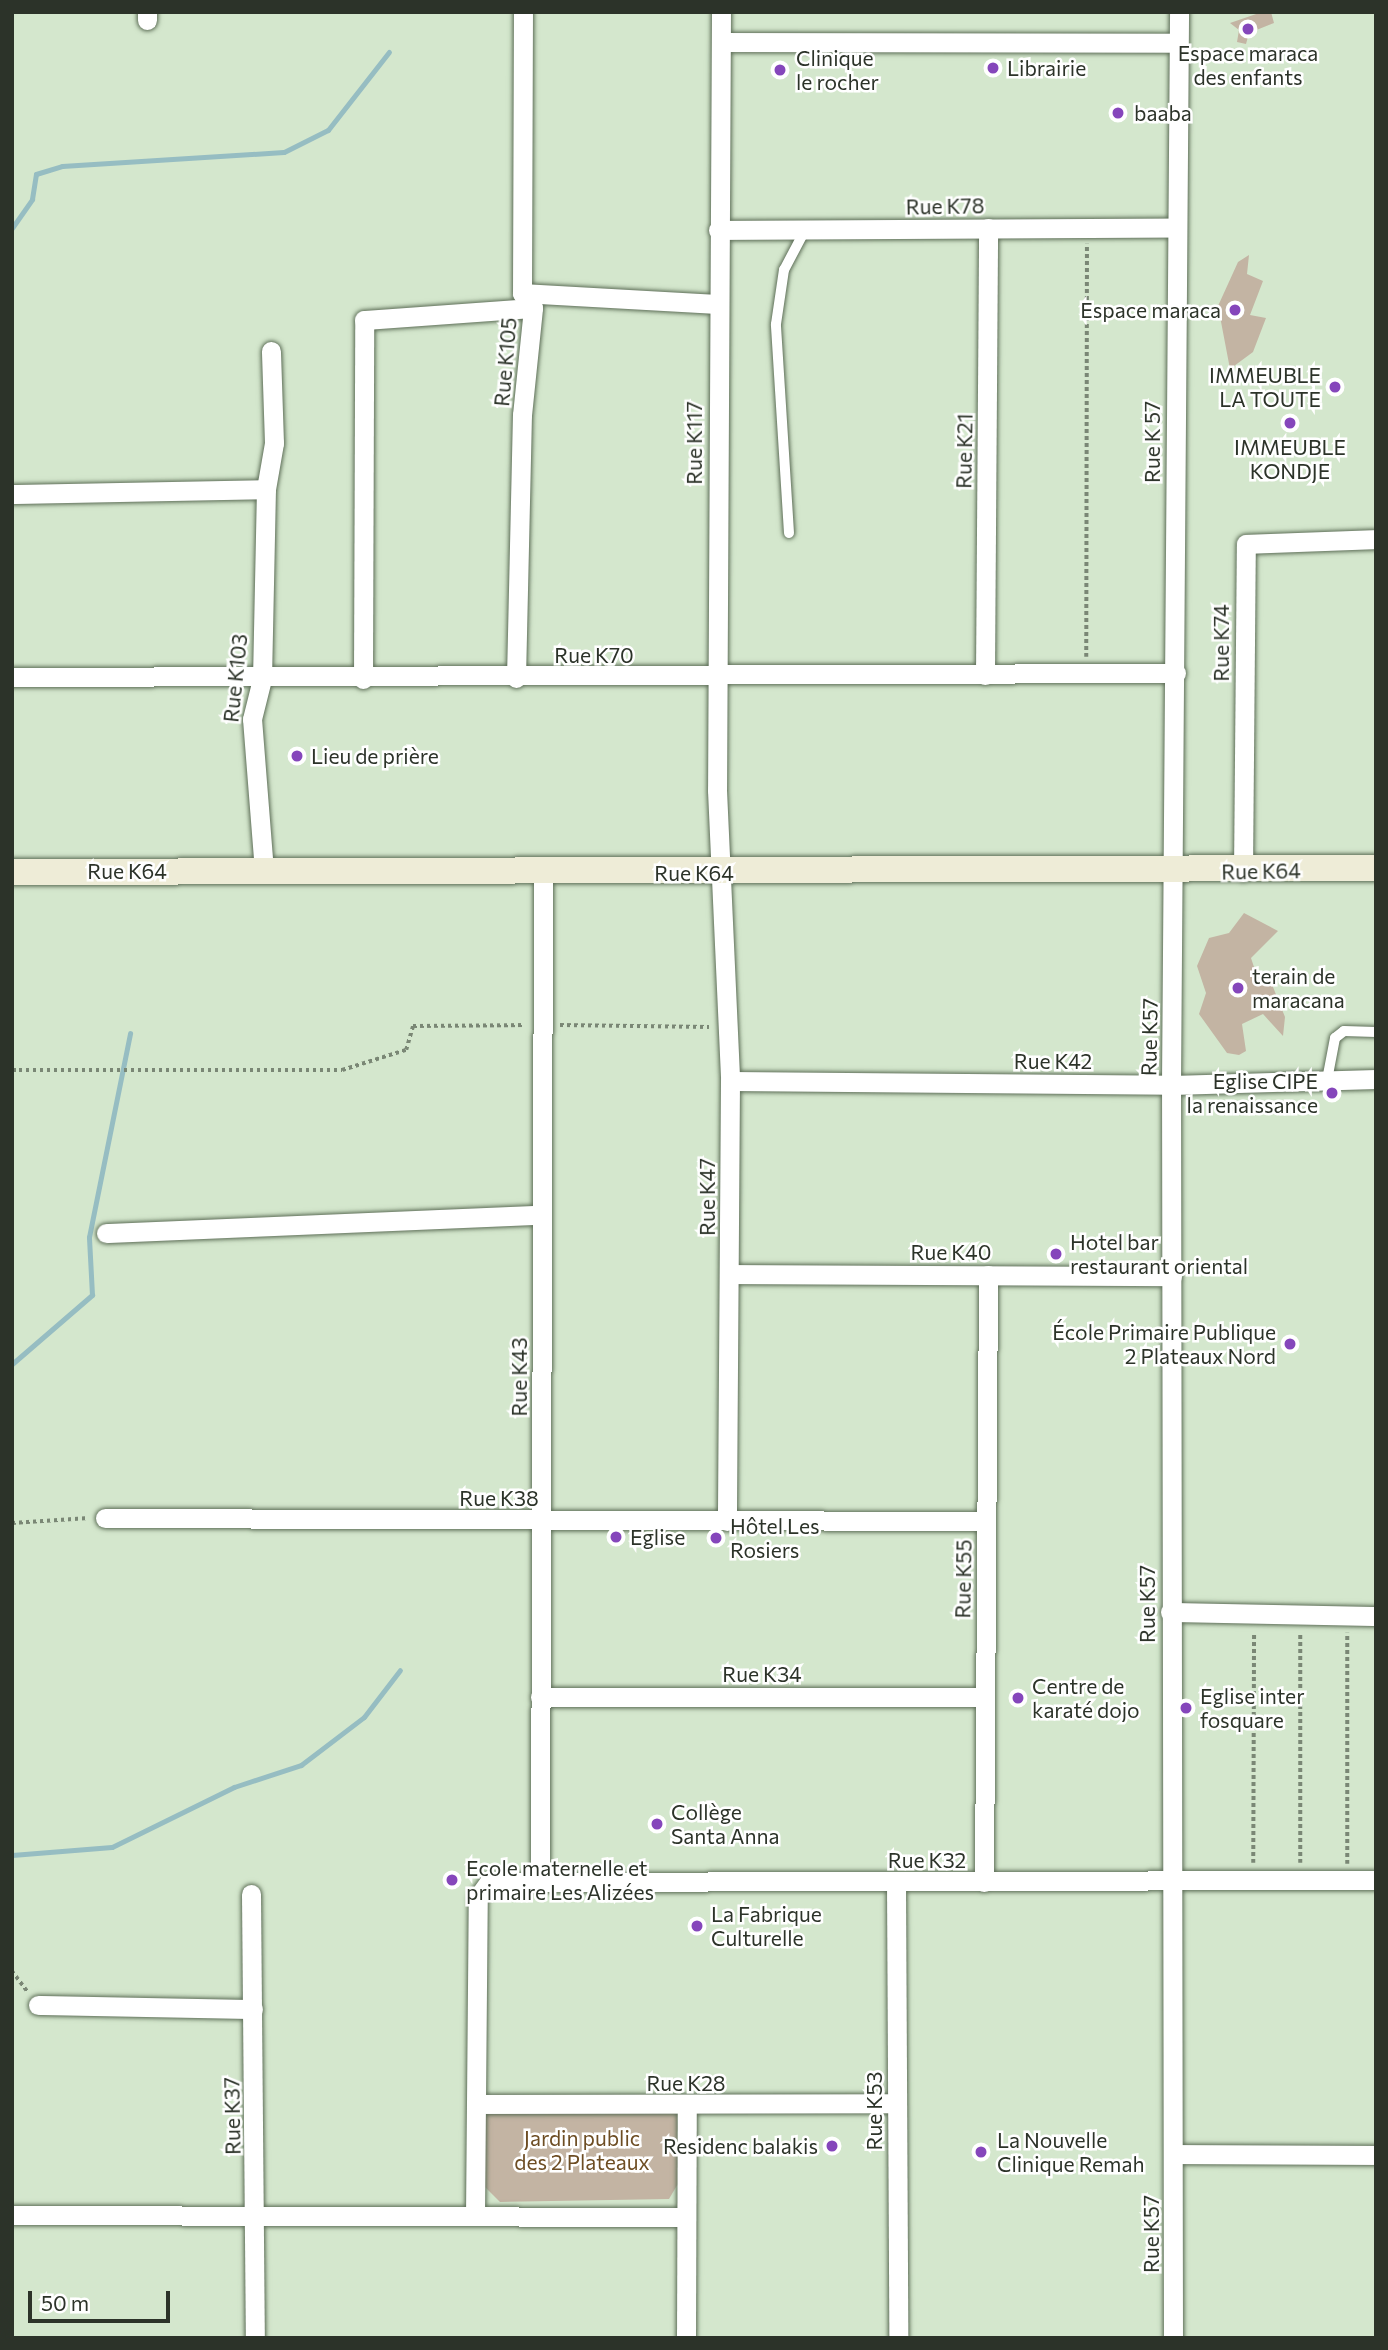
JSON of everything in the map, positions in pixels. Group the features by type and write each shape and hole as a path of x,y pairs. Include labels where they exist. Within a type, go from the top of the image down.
{"street":[{"name":"Rue K105","path":"516,678 522,415 528,300 523,12"},
{"name":"Rue K117","path":"721,12 717,304 717,677 723,873"},
{"name":"Rue K 57","path":"1174,871 1174,228 1179,12"},
{"path":"722,42 1177,43"},
{"name":"Rue K78","path":"718,230 803,234 988,228 1174,228"},
{"name":"Rue K21","path":"985,675 988,228"},
{"path":"363,678 364,320 371,315 528,300 717,304"},
{"name":"Rue K103","path":"264,871 252,752 262,678 266,489 274,443 271,351"},
{"path":"12,494 266,489"},
{"name":"Rue K74","path":"1244,872 1246,544 1376,540"},
{"name":"Rue K70","path":"12,677 516,678 1176,673"},
{"name":"Rue K64","path":"12,873 1244,872 1376,868"},
{"name":"Rue K57","path":"1173,2338 1170,1612 1174,871"},
{"name":"Rue K43","path":"540,1881 543,873"},
{"name":"Rue K47","path":"723,873 730,1081 727,1521"},
{"name":"Rue K42","path":"730,1081 1171,1085 1376,1079"},
{"path":"106,1233 542,1215"},
{"name":"Rue K40","path":"730,1274 1172,1276"},
{"name":"Rue K55","path":"984,1882 988,1275"},
{"name":"Rue K38","path":"105,1518 986,1521"},
{"path":"1170,1612 1376,1616"},
{"name":"Rue K34","path":"540,1697 984,1697"},
{"name":"Rue K32","path":"476,2104 480,1887 540,1881 896,1883 1376,1880"},
{"name":"Rue K53","path":"896,1883 898,2338"},
{"name":"Rue K37","path":"251,1894 255,2338"},
{"path":"38,2005 253,2010"},
{"name":"Rue K28","path":"476,2104 687,2106 897,2103"},
{"path":"475,2216 476,2104"},
{"path":"686,2338 687,2106"},
{"path":"1174,2154 1376,2155"},
{"path":"12,2215 685,2217"}],"lane":[{"path":"789,533 776,324 785,270 803,234"},
{"path":"1326,1080 1335,1038 1344,1031 1376,1032"}],"path":[{"path":"1086,673 1087,228"},
{"path":"12,1070 342,1070 406,1050 413,1026 728,1027"},
{"path":"12,1523 105,1518"},
{"path":"1253,1879 1254,1615"},
{"path":"1300,1879 1301,1615"},
{"path":"1347,1880 1348,1615"},
{"path":"12,1971 38,2005"}],"green space":[{"name":"Espace maraca des enfants","path":"1262,12 1271,12 1274,23 1249,33 1246,44 1237,42 1239,30 1230,23"},
{"name":"Espace maraca","path":"1249,255 1247,274 1263,281 1250,315 1266,318 1253,352 1230,369 1218,306 1238,262"},
{"name":"terain de maracana","path":"1244,913 1278,931 1251,958 1258,979 1271,982 1285,1017 1283,1036 1263,1014 1242,1024 1246,1051 1239,1055 1227,1053 1199,1014 1206,993 1197,966 1209,938 1229,933"},
{"name":"Jardin public des 2 Plateaux","path":"677,2111 679,2182 669,2199 500,2202 485,2187 485,2113"}],"waterway":[{"path":"12,228 32,199 36,174 62,166 284,152 328,130 389,52"},
{"path":"12,1364 92,1295 89,1237 130,1033"},
{"path":"12,1855 112,1847 234,1787 301,1765 364,1717 400,1670"}],"place":[{"name":"Espace maraca des enfants","path":"1248,29"},
{"name":"Librairie","path":"993,68"},
{"name":"Clinique le rocher","path":"780,70"},
{"name":"baaba","path":"1118,113"},
{"name":"Espace maraca","path":"1235,310"},
{"name":"IMMEUBLE LA TOUTE","path":"1335,387"},
{"name":"IMMEUBLE KONDJE","path":"1290,423"},
{"name":"Lieu de prière","path":"297,756"},
{"name":"terain de maracana","path":"1238,988"},
{"name":"Eglise CIPE la renaissance","path":"1332,1093"},
{"name":"Hotel bar restaurant oriental","path":"1056,1254"},
{"name":"École Primaire Publique 2 Plateaux Nord","path":"1290,1344"},
{"name":"Eglise","path":"616,1537"},
{"name":"Hôtel Les Rosiers","path":"716,1538"},
{"name":"Centre de karaté dojo","path":"1018,1698"},
{"name":"Eglise inter fosquare","path":"1186,1708"},
{"name":"Collège Santa Anna","path":"657,1824"},
{"name":"Ecole maternelle et primaire Les Alizées","path":"452,1880"},
{"name":"La Fabrique Culturelle","path":"697,1926"},
{"name":"Residenc balakis","path":"832,2146"},
{"name":"La Nouvelle Clinique Remah","path":"981,2152"}]}
